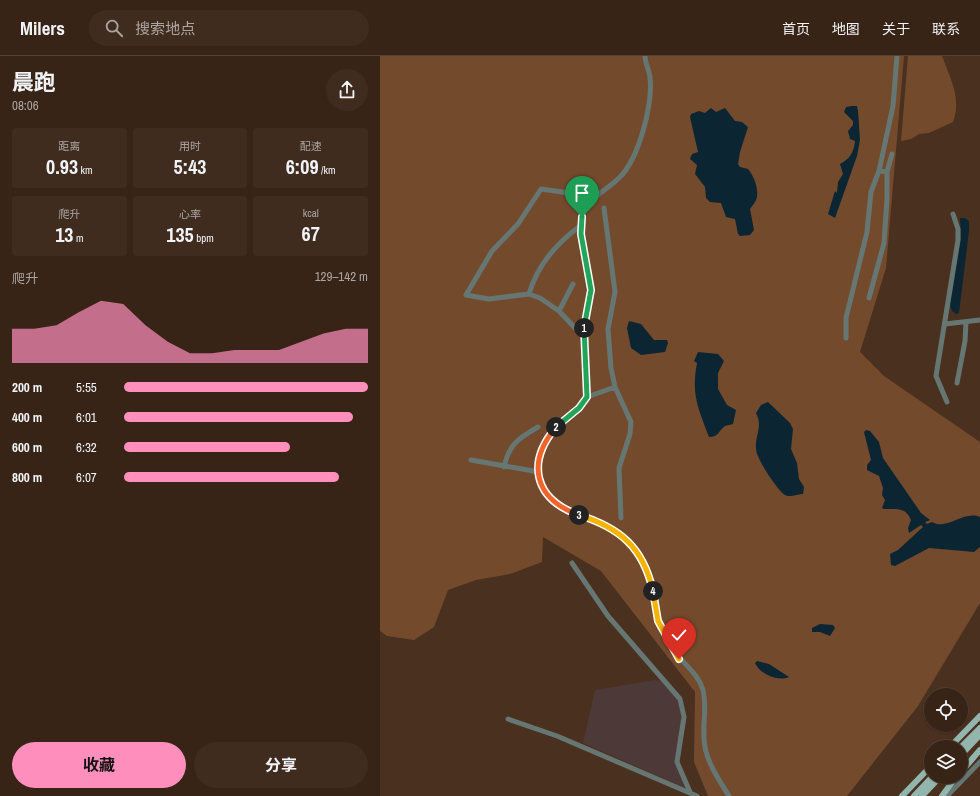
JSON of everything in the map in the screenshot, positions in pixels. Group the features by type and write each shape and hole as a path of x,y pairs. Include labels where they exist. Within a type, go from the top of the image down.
{"main road":[{"path":"957,740 980,716"},
{"path":"968,740 980,728"},
{"path":"968,748 980,735"},
{"path":"968,764 980,750"},
{"path":"902,796 924,773"},
{"path":"914,796 925,784"},
{"path":"922,796 933,784"},
{"path":"942,796 951,784"}],"street":[{"path":"587,397 584,324 591,290 580,226 586,208 597,196 622,176 634,157 646,116 650,77 645,56"},
{"path":"846,338 846,318 867,232 871,192 879,171 893,106 896,56"},
{"path":"869,298 884,243 888,198 887,172 892,154"},
{"path":"879,171 887,172"},
{"path":"569,193 541,189 518,224 492,251 466,294 489,299 529,294 540,298 559,311 575,328"},
{"path":"604,208 615,292 608,329 611,368 615,387 631,422 630,434 619,468 621,518"},
{"path":"947,402 936,376 958,240 958,229 953,214"},
{"path":"529,294 533,279 540,266 568,235 580,226"},
{"path":"559,311 573,284"},
{"path":"945,324 980,320"},
{"path":"957,383 965,341 966,322"},
{"path":"615,387 587,397 579,408 558,425 543,444 540,452 539,472 541,483 554,502 570,512 607,525 620,534 634,549 644,565 651,583 658,621 679,659 693,672 701,684 706,703 705,748 715,774 729,796"},
{"path":"504,467 507,452 523,436 538,427"},
{"path":"471,460 539,472"},
{"path":"572,563 608,616 680,699 684,717 677,762 690,792"},
{"path":"508,719 557,736 697,796"},
{"path":"947,796 980,762"}],"shaded area":[{"path":"380,56 904,56 886,268 860,352 884,376 980,442 980,603 929,688 924,688 924,696 918,706 847,796 708,796 694,762 695,692 601,571 543,537 542,562 510,574 476,580 448,590 434,627 414,640 387,636 380,631"},
{"path":"908,56 942,56 954,88 956,105 953,122 929,133 919,134 911,139 901,141"},
{"path":"654,680 660,681 679,699 682,713 676,760 687,789 583,743 595,690"}],"water":[{"path":"857,106 860,140 857,156 835,218 828,214 835,191 837,193 838,182 843,174 840,164 849,157 855,141 850,139 848,131 853,125 853,121 844,112 846,107"},
{"path":"711,108 716,112 725,108 735,121 742,122 748,127 740,152 738,164 740,167 748,169 757,188 756,200 750,209 754,230 750,235 740,236 738,234 735,219 726,217 721,203 710,202 706,198 705,187 695,174 697,165 690,159 692,154 698,152 690,117 691,114 699,111 705,113"},
{"path":"960,218 965,218 969,221 969,231 959,313 956,314 952,311 950,305 961,237"},
{"path":"629,321 641,324 654,340 667,340 668,343 665,352 641,355 631,348 627,328"},
{"path":"698,352 718,354 724,361 718,373 718,389 727,405 736,410 733,424 725,426 717,435 712,437 709,437 695,392 695,374 697,363 694,361"},
{"path":"768,402 790,423 793,429 791,449 797,463 799,479 804,487 803,494 789,496 781,492 759,459 756,444 759,422 756,413 761,405"},
{"path":"866,430 870,431 879,442 883,458 921,513 930,520 925,522 927,524 932,522 944,524 968,516 980,517 980,547 974,552 929,548 895,566 891,565 890,554 898,550 923,527 921,525 909,533 908,528 911,520 904,511 882,508 885,500 882,495 883,488 879,476 867,470 867,465 871,460 864,432"},
{"path":"820,624 833,625 835,628 830,636 820,632 812,632 812,628"},
{"path":"757,661 769,664 789,677 774,678 765,674 757,667 755,663"}],"route":[{"path":"582,217 580,226 591,290 584,324 587,397 571,416 558,425 543,444 539,460 541,483 547,494 561,507 570,512 607,525 620,534 634,549 644,565 651,583 658,621 679,659"}]}
